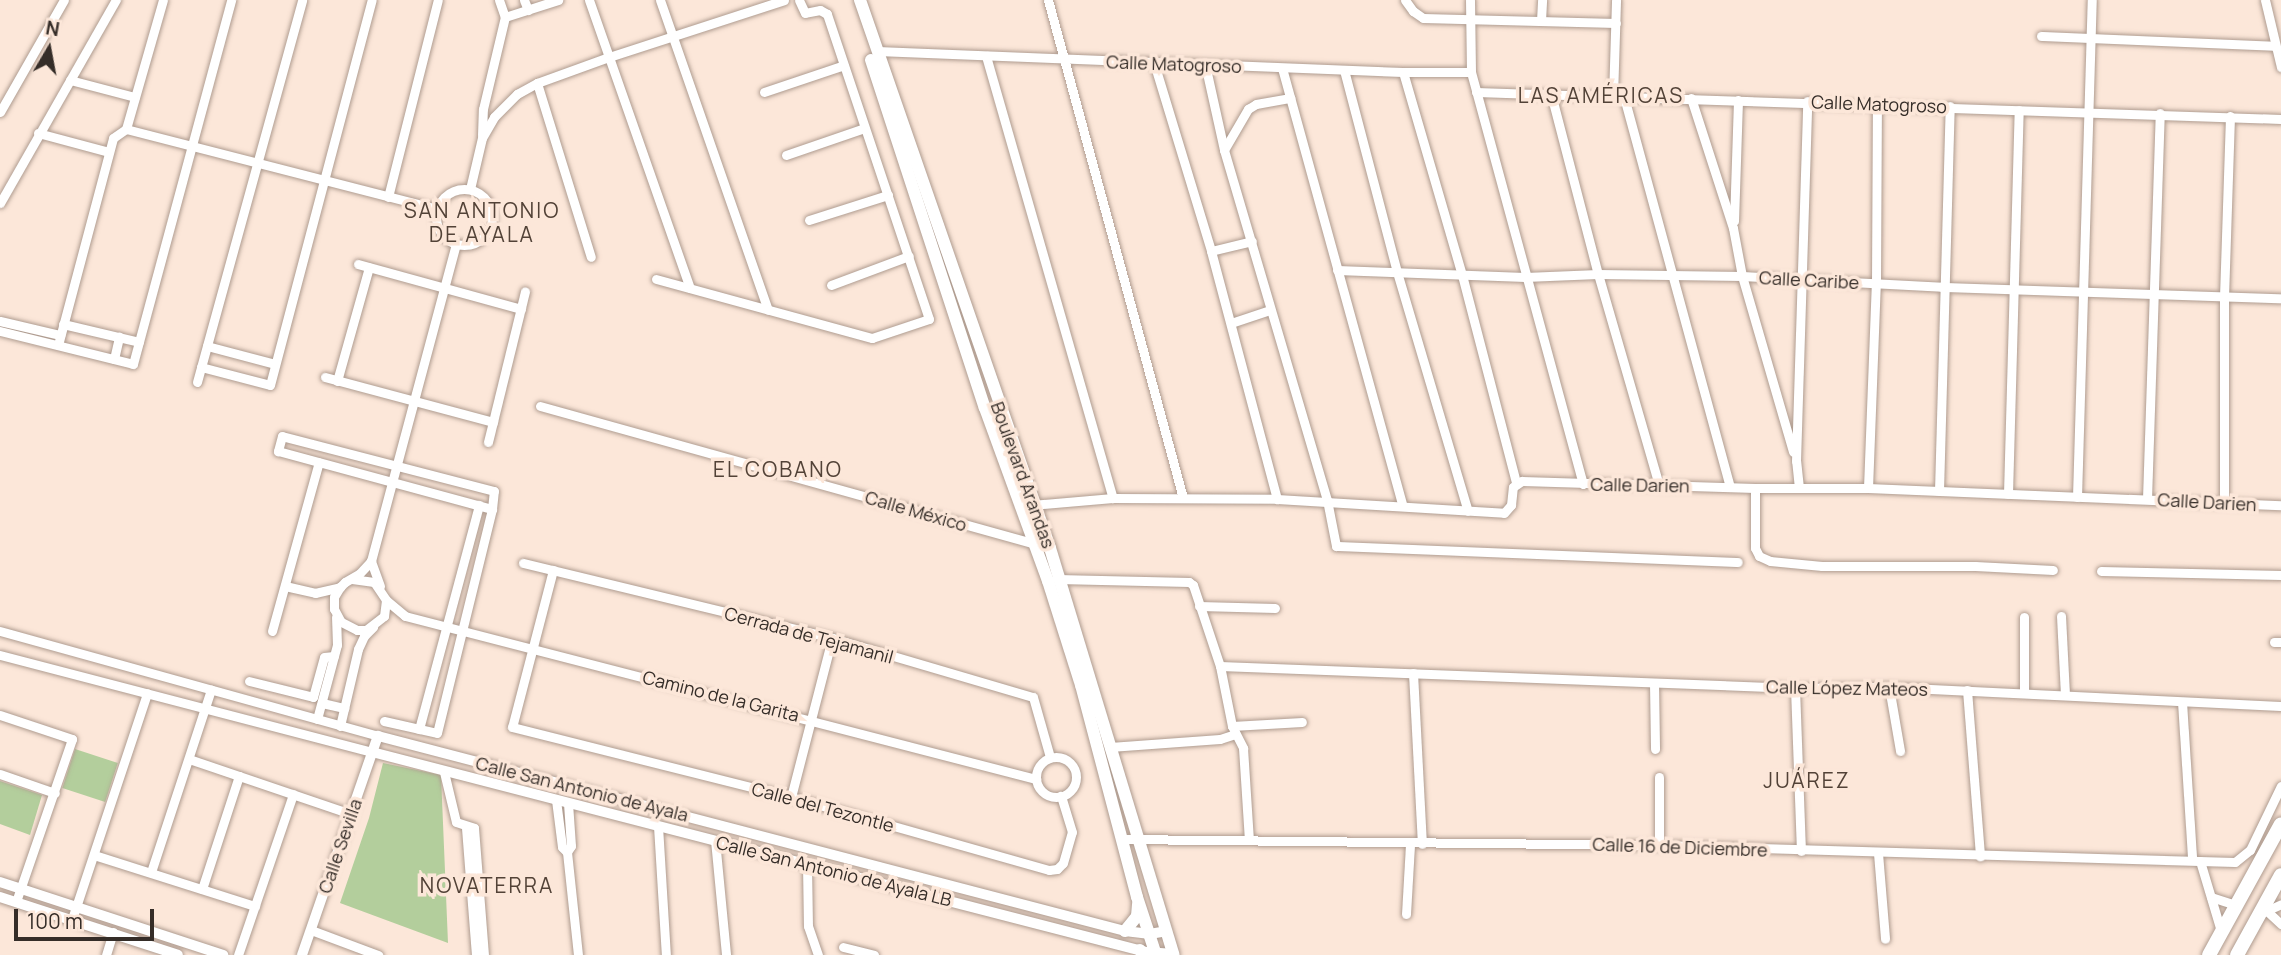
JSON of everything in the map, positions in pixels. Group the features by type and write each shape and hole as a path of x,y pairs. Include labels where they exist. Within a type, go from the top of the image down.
{"main road":[{"name":"Boulevard Arandas","path":"852,0 985,408 1050,548 1054,580 1081,685 1137,897 1156,955"},
{"name":"Boulevard Arandas","path":"860,0 995,397 1028,505 1036,545 1054,580 1110,747 1174,955"},
{"path":"2209,955 2281,824"},
{"path":"2237,955 2264,913 2281,875"},
{"path":"1125,931 1137,916 1137,897"}],"street":[{"path":"0,112 64,0"},
{"path":"0,203 37,133 116,0"},
{"path":"59,340 113,138 125,129 163,0"},
{"path":"0,321 133,363 231,0"},
{"path":"197,382 302,0"},
{"path":"201,367 270,384 372,0"},
{"path":"388,197 438,0"},
{"path":"470,189 482,138 483,109 505,17 499,0"},
{"path":"524,0 528,10"},
{"path":"505,17 558,0"},
{"path":"589,0 690,288"},
{"path":"660,0 768,310"},
{"path":"482,138 504,104 537,83 784,0"},
{"path":"656,279 872,338 929,319 827,14 820,10 805,13 799,0"},
{"path":"1048,0 1183,498"},
{"path":"1470,0 1471,72 1583,484"},
{"path":"1541,21 1542,0"},
{"path":"1613,97 1616,0"},
{"path":"2077,497 2091,112 2092,0"},
{"path":"2265,0 2281,67"},
{"path":"1406,2 1423,18 1616,23"},
{"path":"2041,36 2275,46"},
{"name":"Calle Matogroso","path":"877,51 1282,68 1471,72"},
{"path":"986,55 1113,498"},
{"path":"1154,63 1211,251 1278,499"},
{"path":"1205,64 1224,150 1327,500 1336,546 1738,562"},
{"path":"764,92 844,65"},
{"path":"1282,68 1403,506"},
{"path":"1344,70 1397,272 1468,511"},
{"path":"1028,505 1113,498 1278,499 1504,513 1511,505 1516,483 1462,275 1402,72"},
{"path":"70,80 135,97"},
{"path":"537,83 591,257"},
{"name":"Calle Matogroso","path":"1476,92 1807,101 2281,119"},
{"path":"1551,94 1598,274 1659,485"},
{"path":"1623,97 1730,487"},
{"path":"1224,150 1248,109 1256,104 1290,98"},
{"path":"1691,98 1734,228 1742,276 1796,461"},
{"path":"1734,228 1738,100"},
{"path":"1799,488 1796,461 1807,101"},
{"path":"1868,488 1876,284 1877,104"},
{"path":"1939,491 1942,288 1950,106"},
{"path":"2008,494 2019,110"},
{"path":"2147,499 2160,113"},
{"path":"2224,503 2224,297 2230,116"},
{"path":"786,155 865,128"},
{"path":"125,129 437,209"},
{"path":"37,133 109,152"},
{"path":"470,189 488,202 492,223 478,241 457,244 444,237 436,224 437,209 444,197 456,190 470,189"},
{"path":"808,220 888,195"},
{"path":"1211,251 1252,241"},
{"path":"285,586 315,593 340,587 371,561 443,287 457,244"},
{"path":"831,285 909,256"},
{"path":"358,264 521,309"},
{"path":"337,381 369,267"},
{"name":"Calle Caribe","path":"1337,270 1525,277 1598,274 1742,276 1942,288 2281,298"},
{"path":"488,442 525,291"},
{"path":"1231,323 1270,310"},
{"path":"63,324 139,342"},
{"path":"0,331 59,340"},
{"path":"114,359 119,337"},
{"path":"207,346 275,364"},
{"path":"325,377 493,422"},
{"path":"985,408 995,397"},
{"name":"Calle México","path":"540,406 1050,548"},
{"path":"384,721 436,733 492,509 494,491 282,436 278,452 492,509"},
{"path":"272,631 319,462"},
{"name":"Calle Darien","path":"1516,483 1868,488 2281,505"},
{"path":"1755,488 1755,548 1759,556 1770,561 1822,566 1975,566 2053,570"},
{"path":"419,729 479,505"},
{"path":"340,726 358,649 364,636 386,608 386,600 371,561"},
{"name":"Cerrada de Tejamanil","path":"523,563 832,638 1033,697 1050,758"},
{"path":"532,648 553,570"},
{"path":"2101,571 2281,575"},
{"path":"352,579 367,579 380,586"},
{"path":"1054,580 1191,583 1220,666 1234,730 1243,748 1249,840"},
{"path":"317,719 334,656 338,629 334,597 340,587"},
{"path":"315,593 348,628 357,630 376,624"},
{"name":"Camino de la Garita","path":"386,600 405,616 1036,779"},
{"path":"1199,606 1275,608"},
{"name":"Camino de la Garita","path":"376,624 405,616"},
{"path":"2061,616 2065,695"},
{"path":"2024,617 2024,693"},
{"name":"Calle San Antonio de Ayala","path":"0,631 377,737 1125,931 1150,934 1167,931"},
{"path":"791,797 832,638"},
{"name":"Calle del Tezontle","path":"532,648 512,727 791,797 1049,870 1057,869 1063,863 1072,832 1062,796"},
{"path":"0,654 372,752"},
{"path":"249,681 313,697 324,657 334,656"},
{"name":"Calle López Mateos","path":"1220,666 1796,688 1889,687 2281,706"},
{"path":"1413,673 1422,844"},
{"path":"1654,683 1656,749"},
{"path":"1889,687 1900,751"},
{"path":"1796,688 1801,851"},
{"path":"151,872 211,690"},
{"path":"1967,690 1980,856"},
{"path":"72,919 147,694"},
{"path":"2182,702 2196,860 2221,931"},
{"path":"322,703 344,708"},
{"path":"0,715 72,739 16,902"},
{"path":"1110,747 1220,739 1234,730 1302,722"},
{"name":"Calle Sevilla","path":"302,955 377,737"},
{"name":"Calle San Antonio de Ayala LB","path":"372,752 844,873 1141,953 1174,955"},
{"path":"1050,758 1066,759 1075,769 1073,788 1062,796 1044,793 1036,779 1040,764 1050,758"},
{"path":"189,760 351,814"},
{"path":"444,772 456,822 466,828 474,828 473,875 484,955"},
{"path":"0,774 55,793"},
{"path":"202,889 239,776"},
{"path":"1659,777 1659,845"},
{"path":"533,794 539,778"},
{"name":"Calle 16 de Diciembre","path":"1122,839 1659,845 2235,862 2244,858 2281,786"},
{"path":"239,955 293,794"},
{"path":"562,802 562,847 567,852 578,955"},
{"path":"658,826 666,955"},
{"path":"755,851 760,835"},
{"path":"715,840 726,955"},
{"path":"1406,914 1410,844"},
{"path":"1878,853 1885,939"},
{"path":"94,855 255,906"},
{"path":"844,873 848,859"},
{"path":"807,864 808,926 818,955"},
{"path":"0,882 223,955"},
{"path":"0,897 178,955"},
{"path":"2211,897 2236,905"},
{"path":"2281,904 2264,913 2281,924"},
{"path":"476,955 477,917"},
{"path":"311,930 378,955"},
{"path":"106,955 113,932"},
{"path":"843,947 869,954"}],"green space":[{"path":"75,749 118,763 105,802 62,788"},
{"path":"383,763 441,775 448,943 340,903 369,818"},
{"path":"0,781 42,795 30,835 0,824"}],"district":[{"name":"LAS AMÉRICAS","path":"1601,95"},
{"name":"SAN ANTONIO DE AYALA","path":"482,222"},
{"name":"EL COBANO","path":"778,469"},
{"name":"JUÁREZ","path":"1807,780"},
{"name":"NOVATERRA","path":"487,885"}]}
